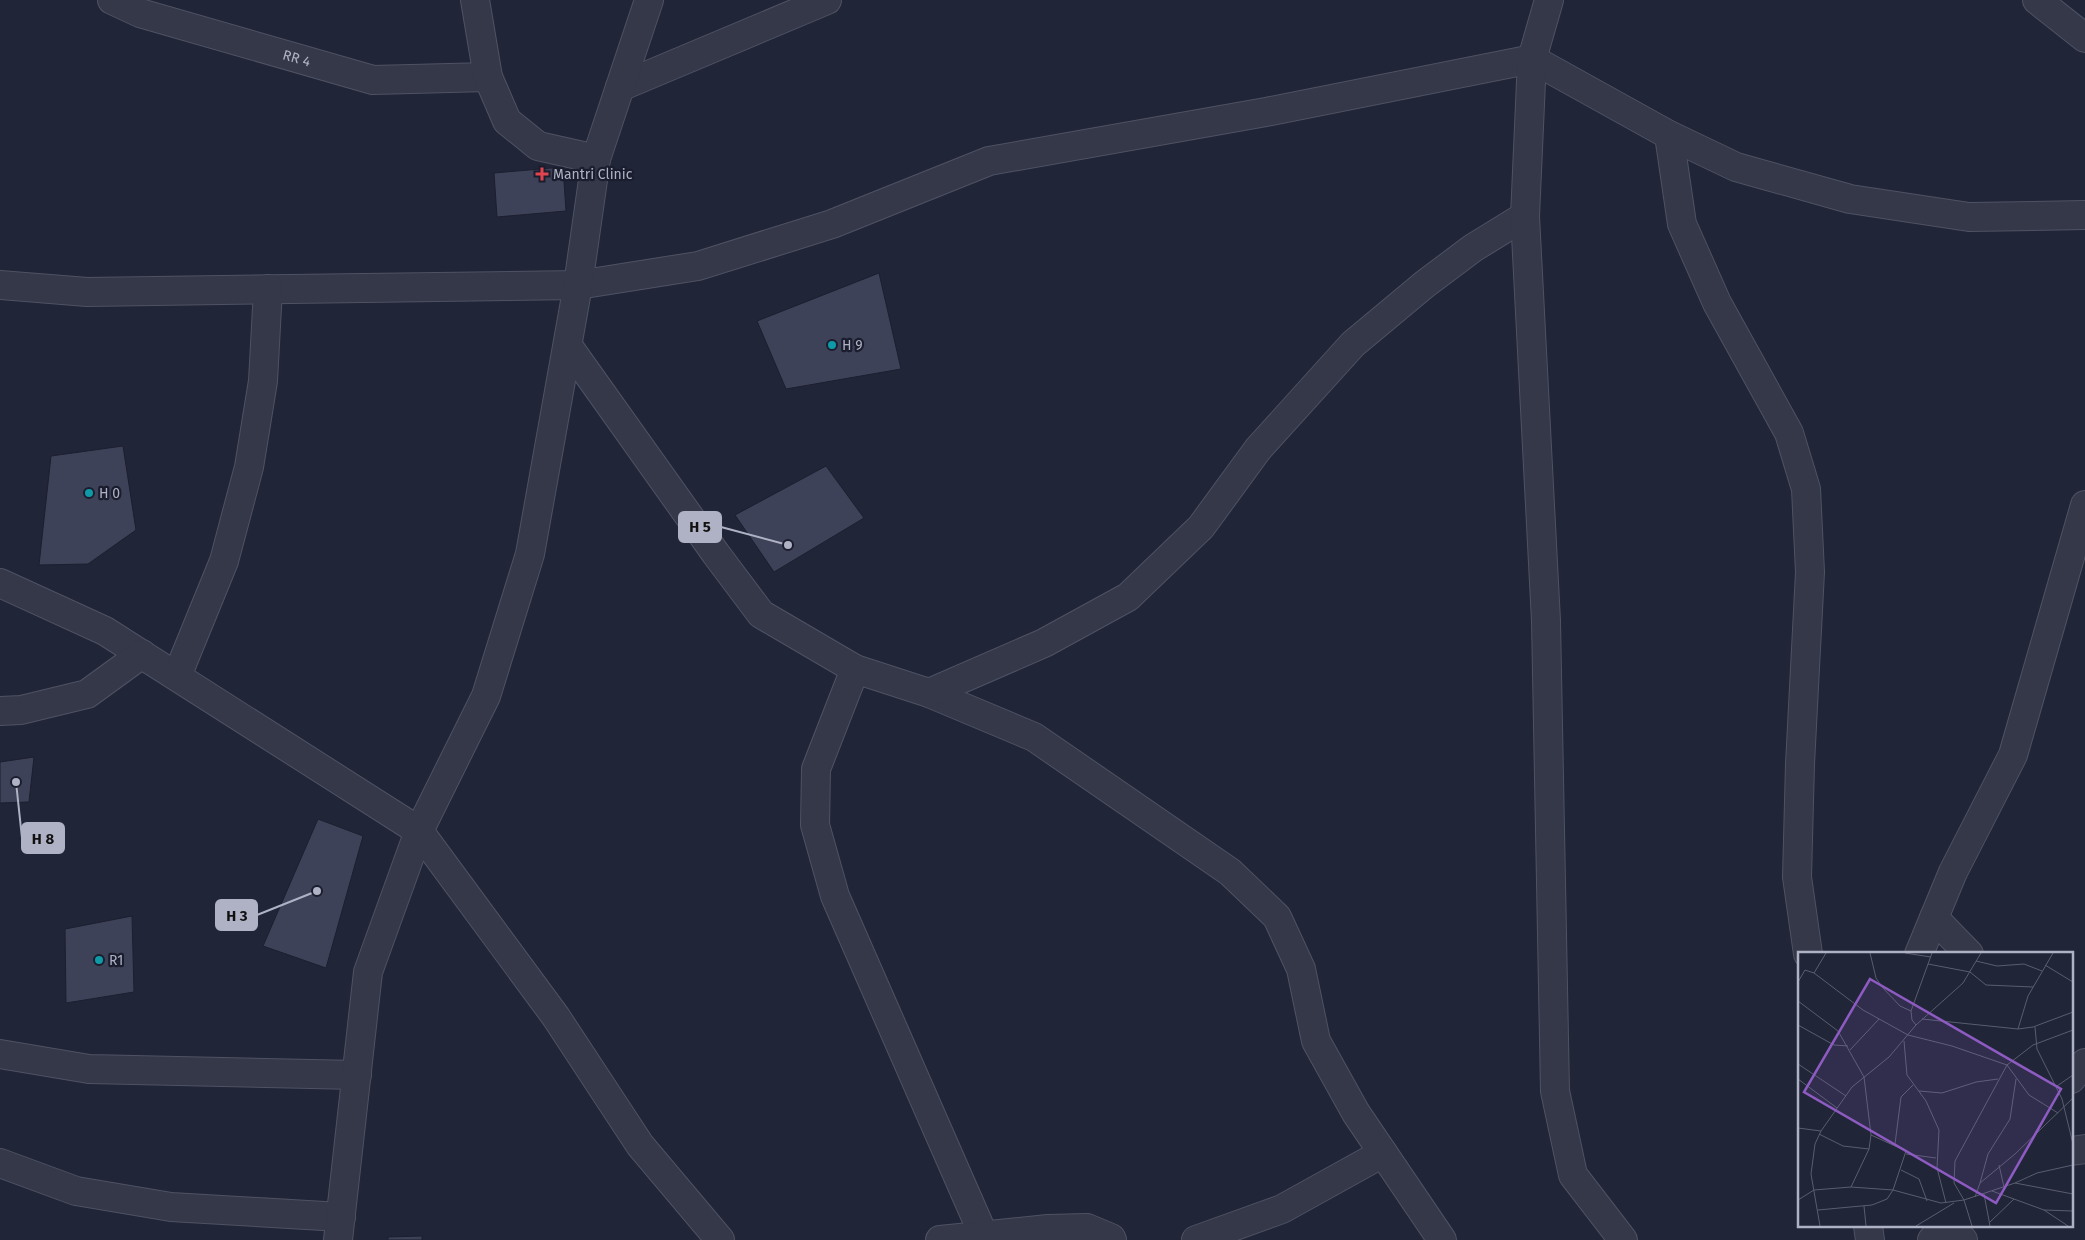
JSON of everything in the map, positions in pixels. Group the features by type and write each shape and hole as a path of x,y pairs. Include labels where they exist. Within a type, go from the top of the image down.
{"street":[{"name":"RR 4","path":"112,0 140,13 373,80 488,77"},
{"path":"475,0 488,77 507,121 538,146 596,160"},
{"path":"0,1163 76,1191 171,1207 340,1228 368,972 419,831 486,696 530,554 568,346 596,160 649,0"},
{"path":"620,87 827,0"},
{"path":"1549,0 1532,60 1525,216 1546,621 1555,1091 1574,1175 1623,1240"},
{"path":"2037,0 2085,38"},
{"path":"0,285 87,292 578,285 698,266 832,224 989,161 1266,112 1532,60 1670,135 1736,167 1850,199 1969,217 2085,215"},
{"path":"1670,135 1682,224 1717,303 1789,433 1806,489 1810,572 1800,764 1797,877 1808,952"},
{"path":"929,693 1044,644 1128,597 1201,527 1258,449 1353,344 1425,284 1465,254 1525,216"},
{"path":"176,676 224,561 249,467 263,381 268,290"},
{"path":"568,346 761,614 855,669 929,693 1034,737 1230,872 1277,917 1301,969 1316,1041 1356,1113 1442,1240"},
{"path":"1920,952 1953,872 2012,755 2085,505"},
{"path":"0,583 105,630 419,831 556,1017 640,1145 720,1240"},
{"path":"0,711 21,710 87,694 142,654"},
{"path":"855,669 816,769 816,825 834,896 984,1236"},
{"path":"1934,918 1967,952"},
{"path":"0,1054 89,1069 357,1075"},
{"path":"2072,1151 2085,1148"},
{"path":"1196,1240 1282,1209 1384,1154"},
{"path":"940,1240 1048,1229 1087,1228 1112,1240"},
{"path":"1932,1240 1942,1228"},
{"path":"1951,1228 1963,1240"}],"building":[{"path":"563,167 566,211 497,217 494,173"},
{"name":"H 9","path":"879,273 901,369 786,389 757,321"},
{"name":"H 0","path":"123,446 136,530 88,564 39,565 51,456"},
{"path":"826,466 864,518 774,572 735,515"},
{"path":"34,757 29,802 0,803 0,762"},
{"path":"318,819 363,836 326,968 263,946"},
{"name":"R1","path":"132,916 134,992 66,1003 65,929"},
{"path":"422,1236 422,1240 388,1240 388,1237"}],"place":[{"name":"Mantri Clinic","path":"542,174"},
{"name":"H 9","path":"832,345"},
{"name":"H 0","path":"89,493"},
{"name":"H 5","path":"788,545"},
{"name":"H 8","path":"16,782"},
{"name":"H 3","path":"317,891"},
{"name":"R1","path":"99,960"}]}
